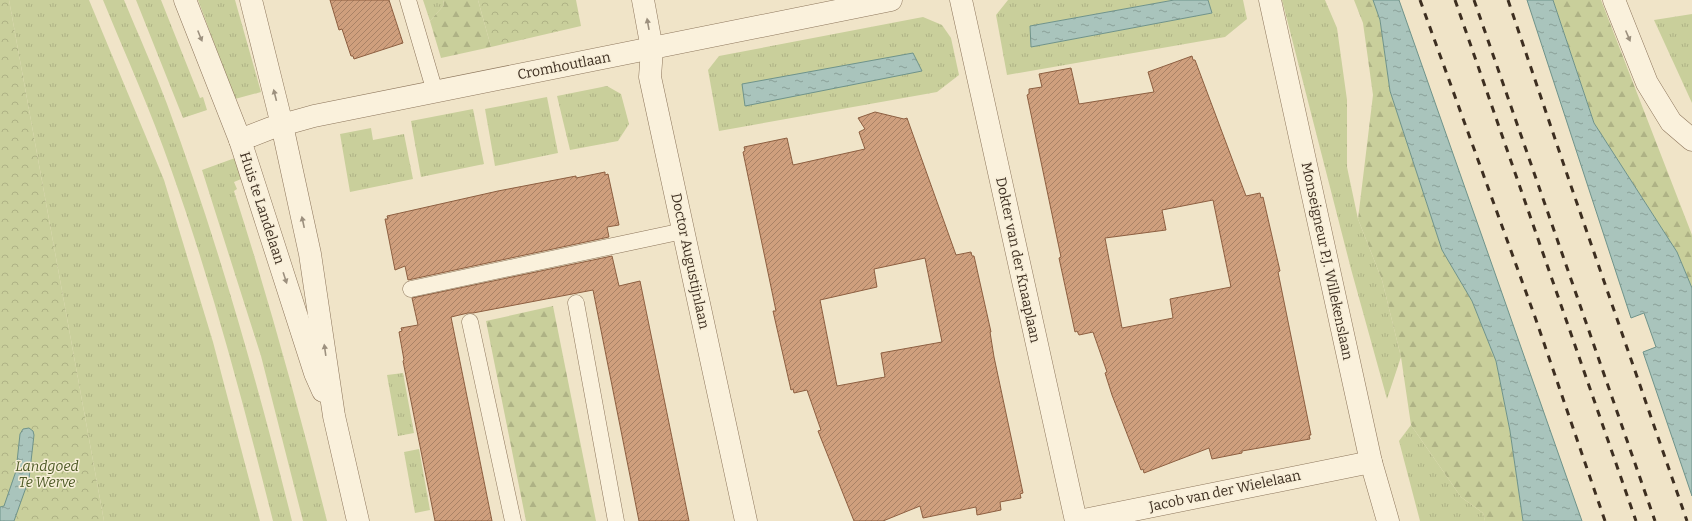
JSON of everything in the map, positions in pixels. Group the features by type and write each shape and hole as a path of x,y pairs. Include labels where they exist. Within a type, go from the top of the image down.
{"street":[{"name":"Huis te Landelaan","path":"185,0 240,140 315,373 334,416"},
{"name":"Huis te Landelaan","path":"251,0 282,125 316,286 334,416 358,521"},
{"name":"Doctor Augustijnlaan","path":"643,0 652,49 650,77 746,521"},
{"name":"Cromhoutlaan","path":"240,140 282,125 314,116 891,0"},
{"name":"Dokter van der Knaaplaan","path":"961,0 1076,521"},
{"name":"Monseigneur P.J. Willekenslaan","path":"1270,0 1371,462 1388,521"},
{"path":"1614,0 1647,83 1671,122 1692,140"},
{"name":"Jacob van der Wielelaan","path":"1079,521 1371,462"}],"lane":[{"path":"408,0 435,92"},
{"path":"411,289 683,231"},
{"path":"576,303 616,521"},
{"path":"470,322 513,521"}],"green space":[{"name":"Landgoed Te Werve","path":"0,0 9,0 104,521 0,521"},
{"path":"9,0 89,0 164,180 213,342 260,521 104,521"},
{"path":"103,0 124,0 167,104 203,207 235,311 265,415 292,521 273,521 226,344 186,212 155,126"},
{"path":"136,0 161,0 200,98 203,97 207,110 183,118"},
{"path":"198,0 235,0 261,92 235,99"},
{"path":"423,0 443,0 444,5 430,21"},
{"path":"443,0 478,0 491,47 441,58 430,21 444,5"},
{"path":"478,0 576,0 581,26 491,47"},
{"path":"1008,0 1174,0 1030,26 1031,47 1212,13 1208,0 1243,0 1247,19 1225,37 1007,75 996,15"},
{"path":"1282,0 1325,0 1337,28 1347,100 1347,167 1358,219 1382,280 1401,357 1387,399 1351,269"},
{"path":"1354,0 1373,0 1380,20 1390,91 1442,250 1472,301 1496,361 1510,431 1523,521 1485,521 1483,513 1461,497 1411,425 1401,357 1382,280 1358,219 1373,95 1363,23"},
{"path":"1553,0 1601,0 1692,235 1692,288 1677,252 1594,123"},
{"path":"1692,14 1692,103 1654,20"},
{"path":"923,17 942,25 951,38 959,75 937,92 719,131 708,70 719,56"},
{"path":"607,86 621,94 629,124 618,141 570,150 557,96"},
{"path":"547,97 558,153 495,166 485,109"},
{"path":"473,109 484,164 421,177 411,121"},
{"path":"371,128 373,140 404,134 413,179 350,192 340,134"},
{"path":"235,158 241,179 234,182 237,189 234,191 283,355 327,521 303,521 261,356 202,170"},
{"path":"553,306 596,521 526,521 486,321"},
{"path":"403,373 414,433 398,436 387,375"},
{"path":"1411,425 1461,497 1483,513 1485,521 1420,521 1399,441"},
{"path":"419,449 430,510 415,513 404,452"}],"water":[{"path":"1174,0 1208,0 1212,13 1031,47 1030,26"},
{"path":"1373,0 1399,0 1582,521 1523,521 1510,431 1496,361 1472,301 1442,250 1390,91 1380,20"},
{"path":"1527,0 1553,0 1594,123 1677,252 1692,288 1692,496 1643,352 1656,347 1644,313 1631,318"},
{"path":"913,53 922,71 745,106 742,84"},
{"path":"29,428 33,431 34,435 29,479 14,521 0,521 0,507 4,506 16,471 20,434 23,429"}],"building":[{"path":"330,0 389,0 403,43 354,59 353,56 351,56 342,29 339,30"},
{"path":"1192,56 1193,60 1195,60 1246,196 1260,193 1261,198 1263,197 1280,271 1278,272 1311,435 1309,435 1310,439 1242,451 1242,453 1212,459 1209,448 1144,473 1143,469 1141,470 1112,395 1105,373 1107,372 1093,332 1079,335 1077,331 1075,332 1027,95 1029,94 1029,89 1042,87 1039,74 1071,68 1079,104 1154,92 1148,72","holes":["1213,200 1231,287 1170,299 1173,318 1122,328 1105,238 1166,230 1162,210"]},
{"path":"875,112 904,119 907,118 956,255 971,252 972,256 974,256 991,332 994,357 1023,493 1020,494 1021,498 1000,502 1001,510 977,515 976,507 923,518 920,506 883,521 854,521 818,431 821,430 807,390 794,393 793,389 791,390 773,311 776,311 743,152 745,151 744,147 787,138 793,165 865,149 859,132 865,129 858,118","holes":["925,258 942,342 881,353 885,377 837,386 820,300 877,287 874,269"]},
{"path":"605,172 605,175 608,174 619,225 607,227 609,237 408,280 405,266 395,270 385,219 388,219 387,216 498,191"},
{"path":"612,256 619,286 640,281 689,521 639,521 593,290 451,317 492,521 435,521 403,361 399,332 402,331 401,328 418,325 412,298"}],"railway":[{"path":"1420,0 1535,317 1605,521"},
{"path":"1455,0 1636,521"},
{"path":"1474,0 1655,521"},
{"path":"1508,0 1687,521"}]}
